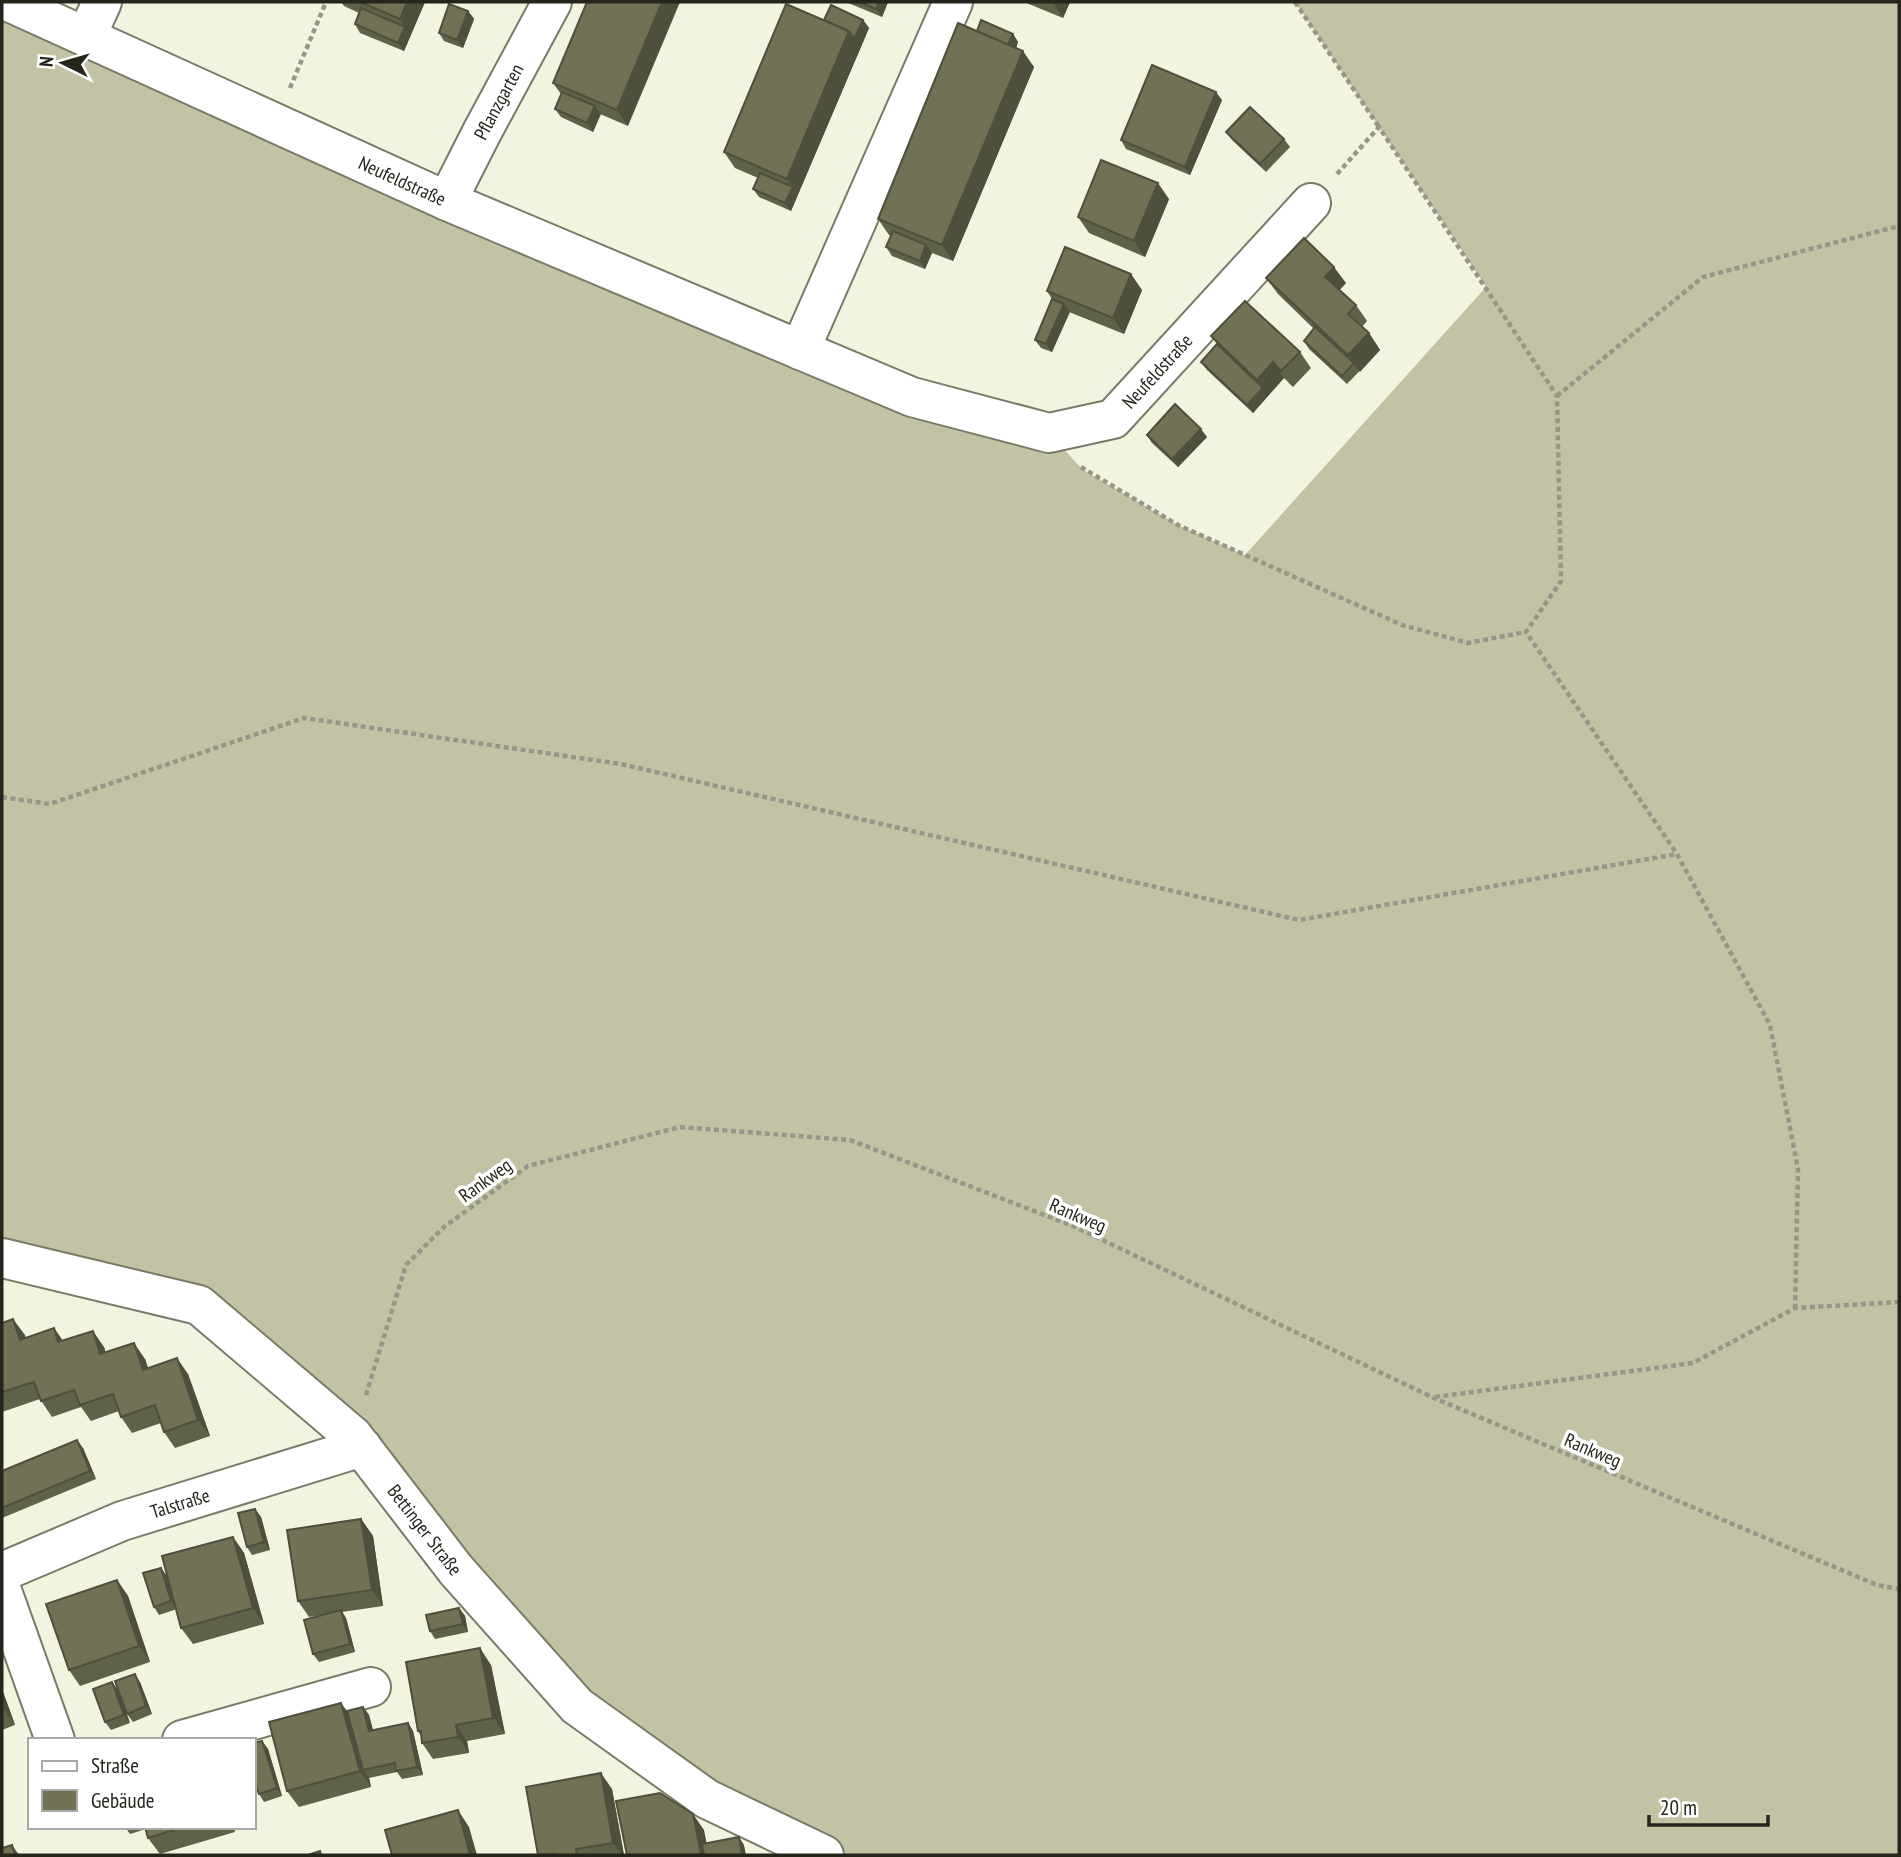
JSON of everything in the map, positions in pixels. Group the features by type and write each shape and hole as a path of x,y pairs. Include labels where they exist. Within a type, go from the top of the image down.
{"street":[{"name":"Neufeldstraße","path":"9,2 447,201 912,397 1049,433 1113,419 1311,203"},
{"path":"86,37 102,2"},
{"name":"Pflanzgarten","path":"447,201 552,2"},
{"path":"800,350 953,2"},
{"name":"Bettinger Straße","path":"2,1258 199,1305 357,1442 456,1570 577,1706 707,1799 824,1855"},
{"name":"Talstraße","path":"2,1572 122,1521 357,1442"},
{"path":"2,1591 54,1738"},
{"path":"189,1738 371,1687"}],"path":[{"path":"289,91 326,2"},
{"path":"1049,433 1082,470 1178,525 1402,625 1468,643 1526,632 1561,581 1557,396 1295,2"},
{"path":"1311,203 1379,127"},
{"path":"1557,396 1703,277 1899,226"},
{"path":"1526,632 1677,854 1770,1026 1798,1169 1795,1308"},
{"path":"2,797 50,804 304,718 621,764 1299,920 1677,854"},
{"name":"Rankweg","path":"357,1442 406,1265 443,1227 528,1166 680,1127 850,1140 1073,1226 1434,1398 1877,1586 1899,1589"},
{"path":"1434,1398 1693,1363 1795,1308 1899,1302"}],"green space":[{"path":"2,2 1049,433 1082,469 1178,525 1245,555 1486,287 1295,2 1899,2 1899,1855 824,1855 707,1799 456,1570 199,1305 2,1258"}],"building":[{"path":"360,2 407,2 400,19"},
{"path":"587,2 662,2 617,110 553,83"},
{"path":"860,2 879,2 876,9"},
{"path":"449,4 468,11 457,40 439,33"},
{"path":"786,4 849,31 787,179 724,152"},
{"path":"831,5 863,20 854,39 849,31 824,20"},
{"path":"361,8 405,27 398,43 355,24"},
{"path":"981,20 1013,34 1008,45 977,31"},
{"path":"958,23 1023,51 942,245 878,219"},
{"path":"1152,65 1216,92 1185,167 1121,140"},
{"path":"562,92 595,106 587,123 555,109"},
{"path":"1250,107 1284,139 1260,164 1226,132"},
{"path":"1101,160 1158,183 1134,241 1078,217"},
{"path":"760,173 793,187 785,203 753,189"},
{"path":"893,231 926,245 920,261 886,247"},
{"path":"1304,238 1334,267 1325,277 1356,305 1348,314 1369,333 1348,355 1266,278"},
{"path":"1065,247 1131,274 1113,318 1047,291"},
{"path":"1052,299 1064,304 1046,344 1035,340"},
{"path":"1245,301 1300,352 1281,371 1273,362 1257,380 1211,336"},
{"path":"1315,327 1354,363 1342,376 1304,341"},
{"path":"1217,344 1263,388 1247,405 1201,362"},
{"path":"1175,404 1201,429 1172,459 1147,435"},
{"path":"13,1319 20,1340 54,1328 58,1342 93,1331 100,1354 134,1343 143,1370 177,1358 198,1420 164,1432 155,1405 121,1417 113,1394 80,1405 74,1390 41,1401 34,1382 2,1392 2,1323"},
{"path":"77,1440 90,1471 2,1508 2,1471"},
{"path":"255,1509 264,1542 247,1547 238,1513"},
{"path":"361,1519 372,1590 298,1601 287,1530"},
{"path":"233,1537 253,1608 181,1628 162,1556"},
{"path":"161,1568 171,1601 154,1607 143,1573"},
{"path":"117,1580 139,1646 69,1670 46,1604"},
{"path":"459,1608 463,1624 430,1631 426,1615"},
{"path":"341,1610 350,1644 313,1654 304,1620"},
{"path":"480,1648 493,1718 456,1725 458,1737 422,1743 406,1662"},
{"path":"135,1674 146,1706 127,1714 115,1681"},
{"path":"112,1682 124,1715 105,1722 93,1689"},
{"path":"341,1703 360,1771 287,1791 269,1722"},
{"path":"363,1707 369,1731 408,1723 417,1767 396,1771 395,1763 363,1770 347,1711"},
{"path":"262,1741 277,1788 259,1794 256,1786 256,1742"},
{"path":"601,1773 613,1843 576,1849 577,1855 538,1855 526,1787"},
{"path":"660,1793 693,1814 701,1854 627,1855 616,1801"},
{"path":"458,1810 470,1855 392,1855 385,1830"},
{"path":"146,1829 177,1829 148,1838"},
{"path":"739,1837 742,1855 704,1855 702,1844"},
{"path":"12,1845 15,1855 2,1855 2,1848"}]}
